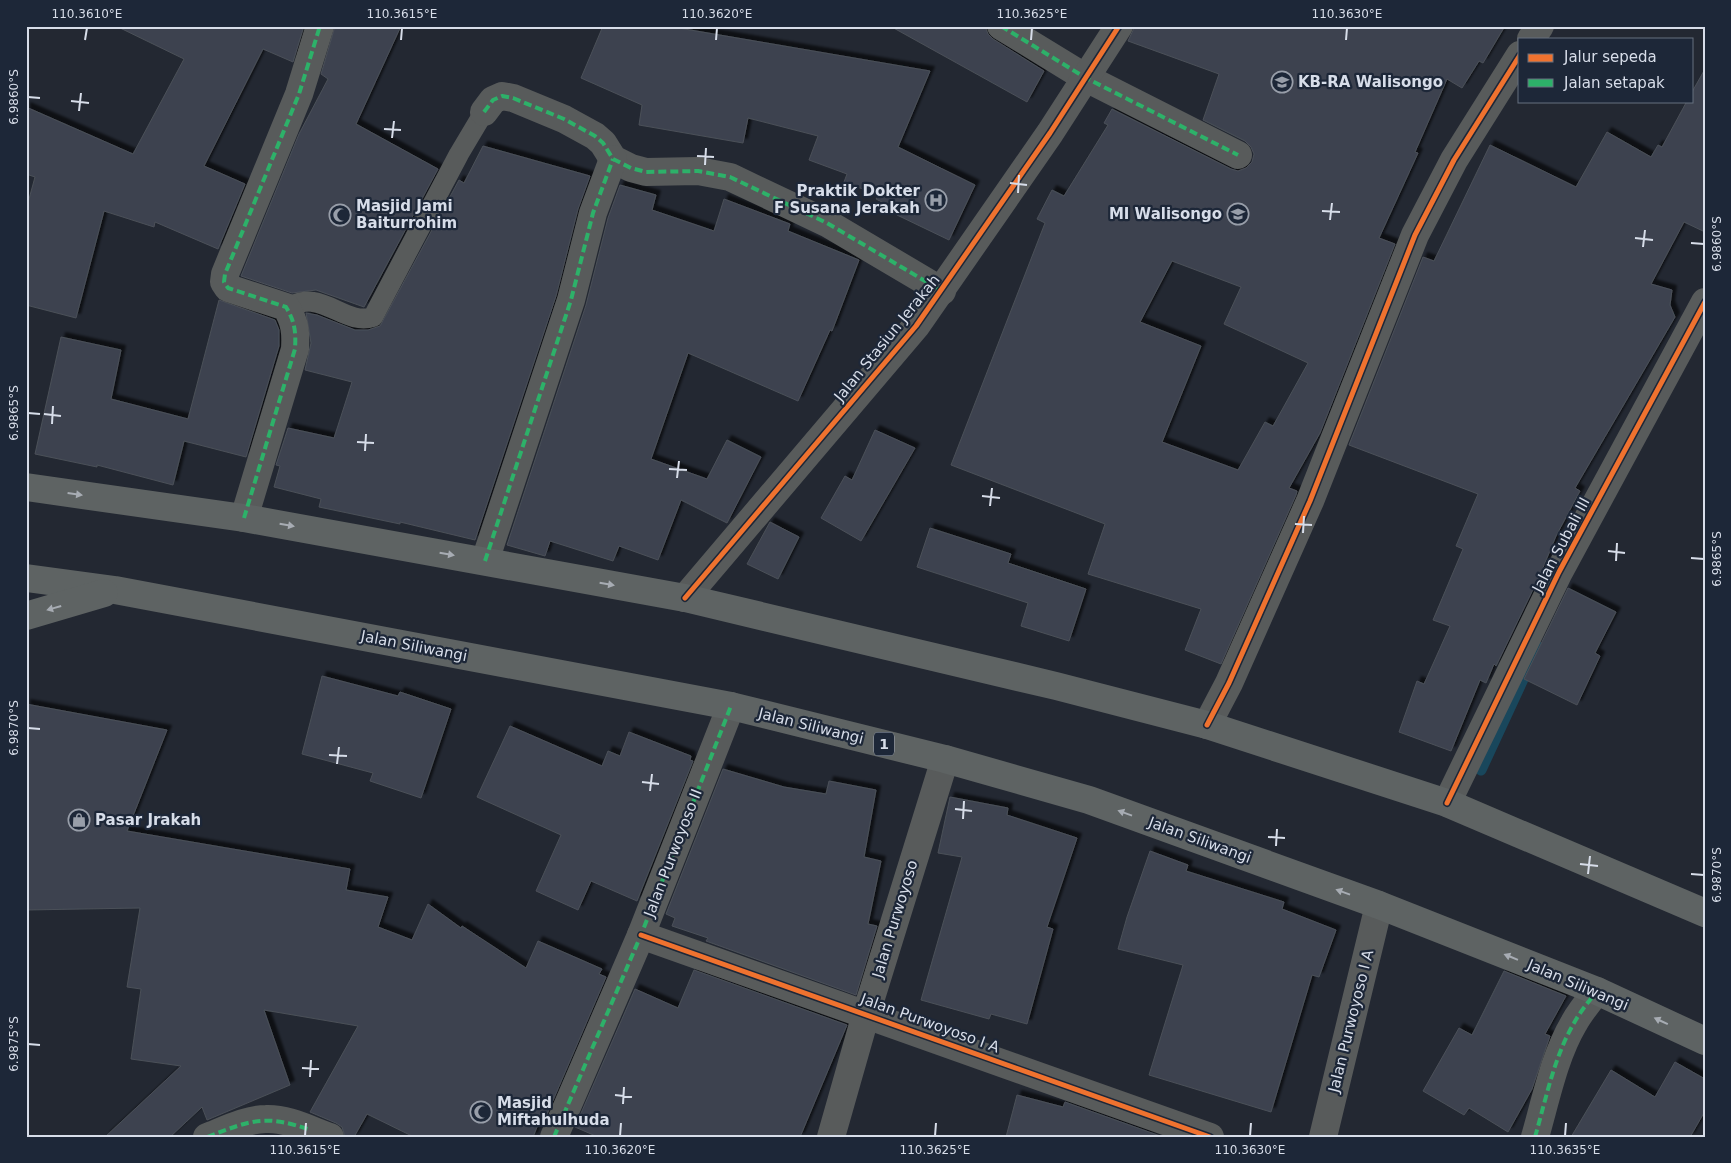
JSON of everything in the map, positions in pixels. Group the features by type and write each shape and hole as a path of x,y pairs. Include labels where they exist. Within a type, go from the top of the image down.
{"highway":[{"path":"26,488 244,518 685,598 1056,686 1207,725 1447,803 1705,913"},
{"name":"Jalan Siliwangi","path":"26,578 115,590 731,706 945,759 1089,800 1379,905 1597,991 1705,1041"},
{"path":"26,616 115,590"}],"street":[{"path":"244,518 295,349 296,332 294,320 286,307 228,288 224,282 225,274 299,94 320,26"},
{"path":"1001,26 1086,78 1238,155"},
{"name":"Jalan Stasiun Jerakah","path":"685,598 916,326 942,291 1119,26"},
{"path":"1533,38 1540,26"},
{"path":"1207,725 1229,683 1310,501 1415,235 1454,160 1518,58"},
{"path":"484,112 493,100 502,96 513,98 564,119 595,136 603,143 613,159 631,168 646,172 698,171 730,177 827,223 942,291"},
{"path":"485,561 571,300 594,213 613,159"},
{"name":"Jalan Subali III","path":"1447,803 1559,572 1705,302"},
{"name":"Jalan Purwoyoso II","path":"554,1137 641,935 731,706"},
{"name":"Jalan Purwoyoso","path":"831,1137 866,1014 945,759"},
{"name":"Jalan Purwoyoso I A","path":"1323,1137 1379,905"},
{"name":"Jalan Purwoyoso I A","path":"641,935 1210,1137"},
{"path":"1535,1137 1553,1072 1566,1039 1575,1021 1597,991"},
{"path":"207,1137 234,1127 266,1119 286,1122 330,1137"}],"lane":[{"path":"286,307 312,301 327,305 358,319 372,318 459,154 484,112"}],"building":[{"path":"116,26 304,26 293,62 263,49 204,166 245,184 218,249 155,222 154,227 104,211 76,318 26,305 26,210 35,177 26,174 26,107 133,154 184,59"},
{"name":"Masjid Jami Baiturrohim","path":"335,26 401,26 356,124 438,169 364,307 316,290 292,293 241,276 299,134 328,79 321,74"},
{"path":"603,26 667,26 930,71 898,147 975,185 949,240 897,215 899,211 876,199 879,195 844,182 847,174 809,160 818,136 748,118 743,143 639,125 642,105 581,78"},
{"path":"890,26 985,26 988,34 993,39 1044,71 1027,102"},
{"path":"1135,26 1505,26 1483,63 1479,61 1462,88 1447,79 1415,152 1418,153 1379,238 1395,244 1320,433 1289,488 1297,491 1296,495 1221,664 1185,650 1201,609 1088,574 1105,524 951,465 1045,223 1037,219 1052,190 1064,196 1108,125 1104,123 1112,109 1231,169 1238,171 1246,168 1252,162 1254,154 1251,147 1245,141 1203,120 1219,74 1128,41","holes":["1172,261 1241,287 1224,324 1308,363 1273,426 1265,422 1238,470 1162,442 1201,346 1140,322"]},
{"path":"1705,69 1705,232 1684,222 1651,284 1672,290 1670,305 1675,317 1575,488 1580,491 1556,536 1540,575 1496,666 1494,664 1486,683 1480,680 1451,751 1399,732 1417,681 1424,684 1450,626 1433,620 1463,549 1456,546 1478,494 1349,445 1423,257 1434,261 1490,145 1576,187 1607,132 1651,157 1658,145 1662,147 1686,102 1694,102 1694,88"},
{"path":"483,146 590,176 578,209 556,296 475,540 400,522 400,524 319,507 321,499 274,487 280,466 276,465 288,428 334,438 352,382 305,370 311,343 306,313 317,315 355,330 368,330 380,326 459,180 464,183"},
{"path":"620,185 656,195 652,210 714,231 724,199 790,224 788,231 859,260 832,331 830,330 798,401 688,353 651,459 707,479 727,440 761,457 727,523 681,500 658,560 619,546 613,561 550,541 545,556 507,545 586,305 608,218"},
{"path":"219,300 275,320 279,330 279,346 246,457 184,441 173,485 97,465 97,467 35,454 61,337 121,350 111,399 188,419"},
{"path":"875,430 915,448 861,541 821,518 845,476 852,480"},
{"path":"770,522 799,537 778,579 747,564"},
{"path":"930,528 1011,554 1008,563 1086,589 1069,641 1021,626 1028,603 917,567"},
{"path":"1568,588 1616,612 1595,653 1600,656 1577,705 1524,679"},
{"path":"322,676 398,696 400,692 451,709 421,798 370,781 373,773 302,754"},
{"path":"26,704 167,730 127,831 350,869 346,890 388,897 378,927 412,940 428,904 461,928 462,926 526,968 538,941 602,969 599,974 606,977 545,1119 541,1117 533,1137 414,1137 367,1114 354,1137 345,1137 342,1127 310,1112 358,1026 264,1010 290,1085 207,1120 202,1107 170,1137 105,1137 181,1066 131,1059 141,989 127,987 140,908 26,910"},
{"path":"510,726 602,766 608,751 620,756 629,732 691,756 690,760 693,761 637,901 591,881 578,910 536,891 561,835 477,797"},
{"path":"723,769 784,787 826,794 829,781 876,790 864,857 881,861 868,924 877,926 856,995 706,941 708,938 672,926 675,918 666,914"},
{"path":"950,797 1008,808 1007,815 1077,838 1047,927 1053,929 1027,1024 991,1014 989,1019 921,1000 962,857 938,853"},
{"path":"1150,851 1188,865 1186,871 1284,902 1282,909 1336,930 1319,977 1312,975 1271,1112 1149,1075 1183,965 1118,949"},
{"path":"694,970 847,1025 800,1137 598,1137 575,1127 635,989 678,1008"},
{"path":"1504,971 1566,996 1545,1034 1550,1036 1532,1089 1508,1132 1469,1108 1464,1115 1423,1091 1459,1028 1472,1035"},
{"path":"1675,1062 1705,1079 1705,1111 1690,1137 1571,1137 1611,1070 1655,1097"},
{"path":"1017,1095 1063,1107 1065,1102 1163,1137 1006,1137"}],"waterway":[{"path":"1481,770 1538,647"}],"marked path":[{"path":"244,518 295,349 295,332 293,322 286,307 228,288 224,282 225,274 299,94 320,26"},
{"path":"1001,26 1086,78 1238,155"},
{"path":"484,112 493,100 502,96 513,98 564,119 595,136 603,143 613,159 631,168 646,172 698,171 730,177 827,223 942,291"},
{"path":"485,561 571,300 593,213 613,159"},
{"path":"554,1137 641,935 731,706"},
{"path":"1535,1137 1551,1078 1561,1050 1576,1019 1597,991"},
{"path":"207,1137 236,1126 258,1121 281,1122 311,1130"}],"cycle path":[{"path":"685,598 916,326 1050,133 1119,26"},
{"path":"1207,725 1229,683 1310,501 1415,235 1454,160 1518,58"},
{"path":"1447,803 1559,572 1705,302"},
{"path":"641,935 1210,1137"}],"place":[{"name":"KB-RA Walisongo","path":"1282,82"},
{"name":"Praktik Dokter F Susana Jerakah","path":"936,200"},
{"name":"MI Walisongo","path":"1238,214"},
{"name":"Masjid Jami Baiturrohim","path":"340,215"},
{"name":"Pasar Jrakah","path":"79,820"},
{"name":"Masjid Miftahulhuda","path":"481,1112"}]}
